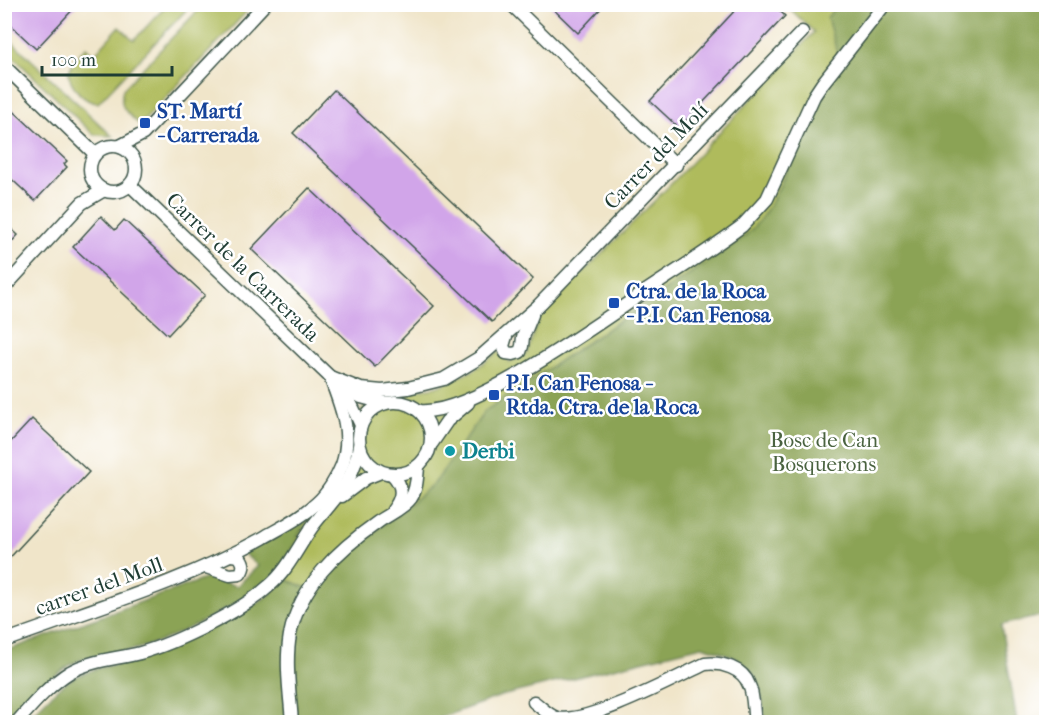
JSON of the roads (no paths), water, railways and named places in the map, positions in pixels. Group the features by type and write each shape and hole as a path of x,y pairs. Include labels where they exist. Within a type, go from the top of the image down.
{"street":[{"path":"104,190 93,180 90,166 95,154 107,146 120,146 143,134 266,4"},
{"path":"511,4 676,165"},
{"path":"17,723 41,695 72,671 86,665 160,647 210,622 261,592 282,572 312,528 344,488 357,463 360,424 371,411 385,403 401,402 420,411 441,409 478,395 532,366 729,236 762,206 773,188 814,96 885,4"},
{"name":"Carrer del Molí","path":"330,377 361,389 381,391 417,386 444,379 479,358 537,306 676,165 802,32"},
{"path":"4,66 95,154"},
{"path":"82,202 104,190 119,191 130,185 135,177 136,161 143,134"},
{"path":"120,146 136,161"},
{"path":"4,288 82,202 93,180"},
{"name":"Carrer de la Carrerada","path":"130,185 330,377 360,398 385,403"},
{"name":"Carrer del Molí","path":"506,336 503,346 506,353 520,352 528,322 537,306"},
{"path":"206,567 297,519 318,502 334,480 342,464 347,429 344,413 330,377"},
{"name":"Carrer de la Carrerada","path":"330,377 352,406 360,424"},
{"path":"333,502 366,478 386,473 404,473 418,467 426,458 447,421 478,395"},
{"path":"420,411 431,430 432,444"},
{"path":"359,446 366,460 386,473 401,490 400,501 392,511"},
{"path":"292,723 289,667 291,634 309,587 335,555 410,500 418,467"},
{"path":"206,567 230,575 240,574 243,562 239,556 231,555"},
{"name":"carrer del Moll","path":"4,641 206,567"},
{"path":"534,702 554,718 566,719 604,710 705,664 714,663 723,664 740,673 749,684 755,723"}],"place":[{"name":"ST. Martí - Carrerada","path":"145,123"},
{"name":"Ctra. de la Roca - P.I. Can Fenosa","path":"614,303"},
{"name":"P.I. Can Fenosa - Rtda. Ctra. de la Roca","path":"494,395"},
{"name":"Derbi","path":"450,451"}],"park label":[{"name":"Bosc de Can Bosquerons","path":"824,452"}]}
